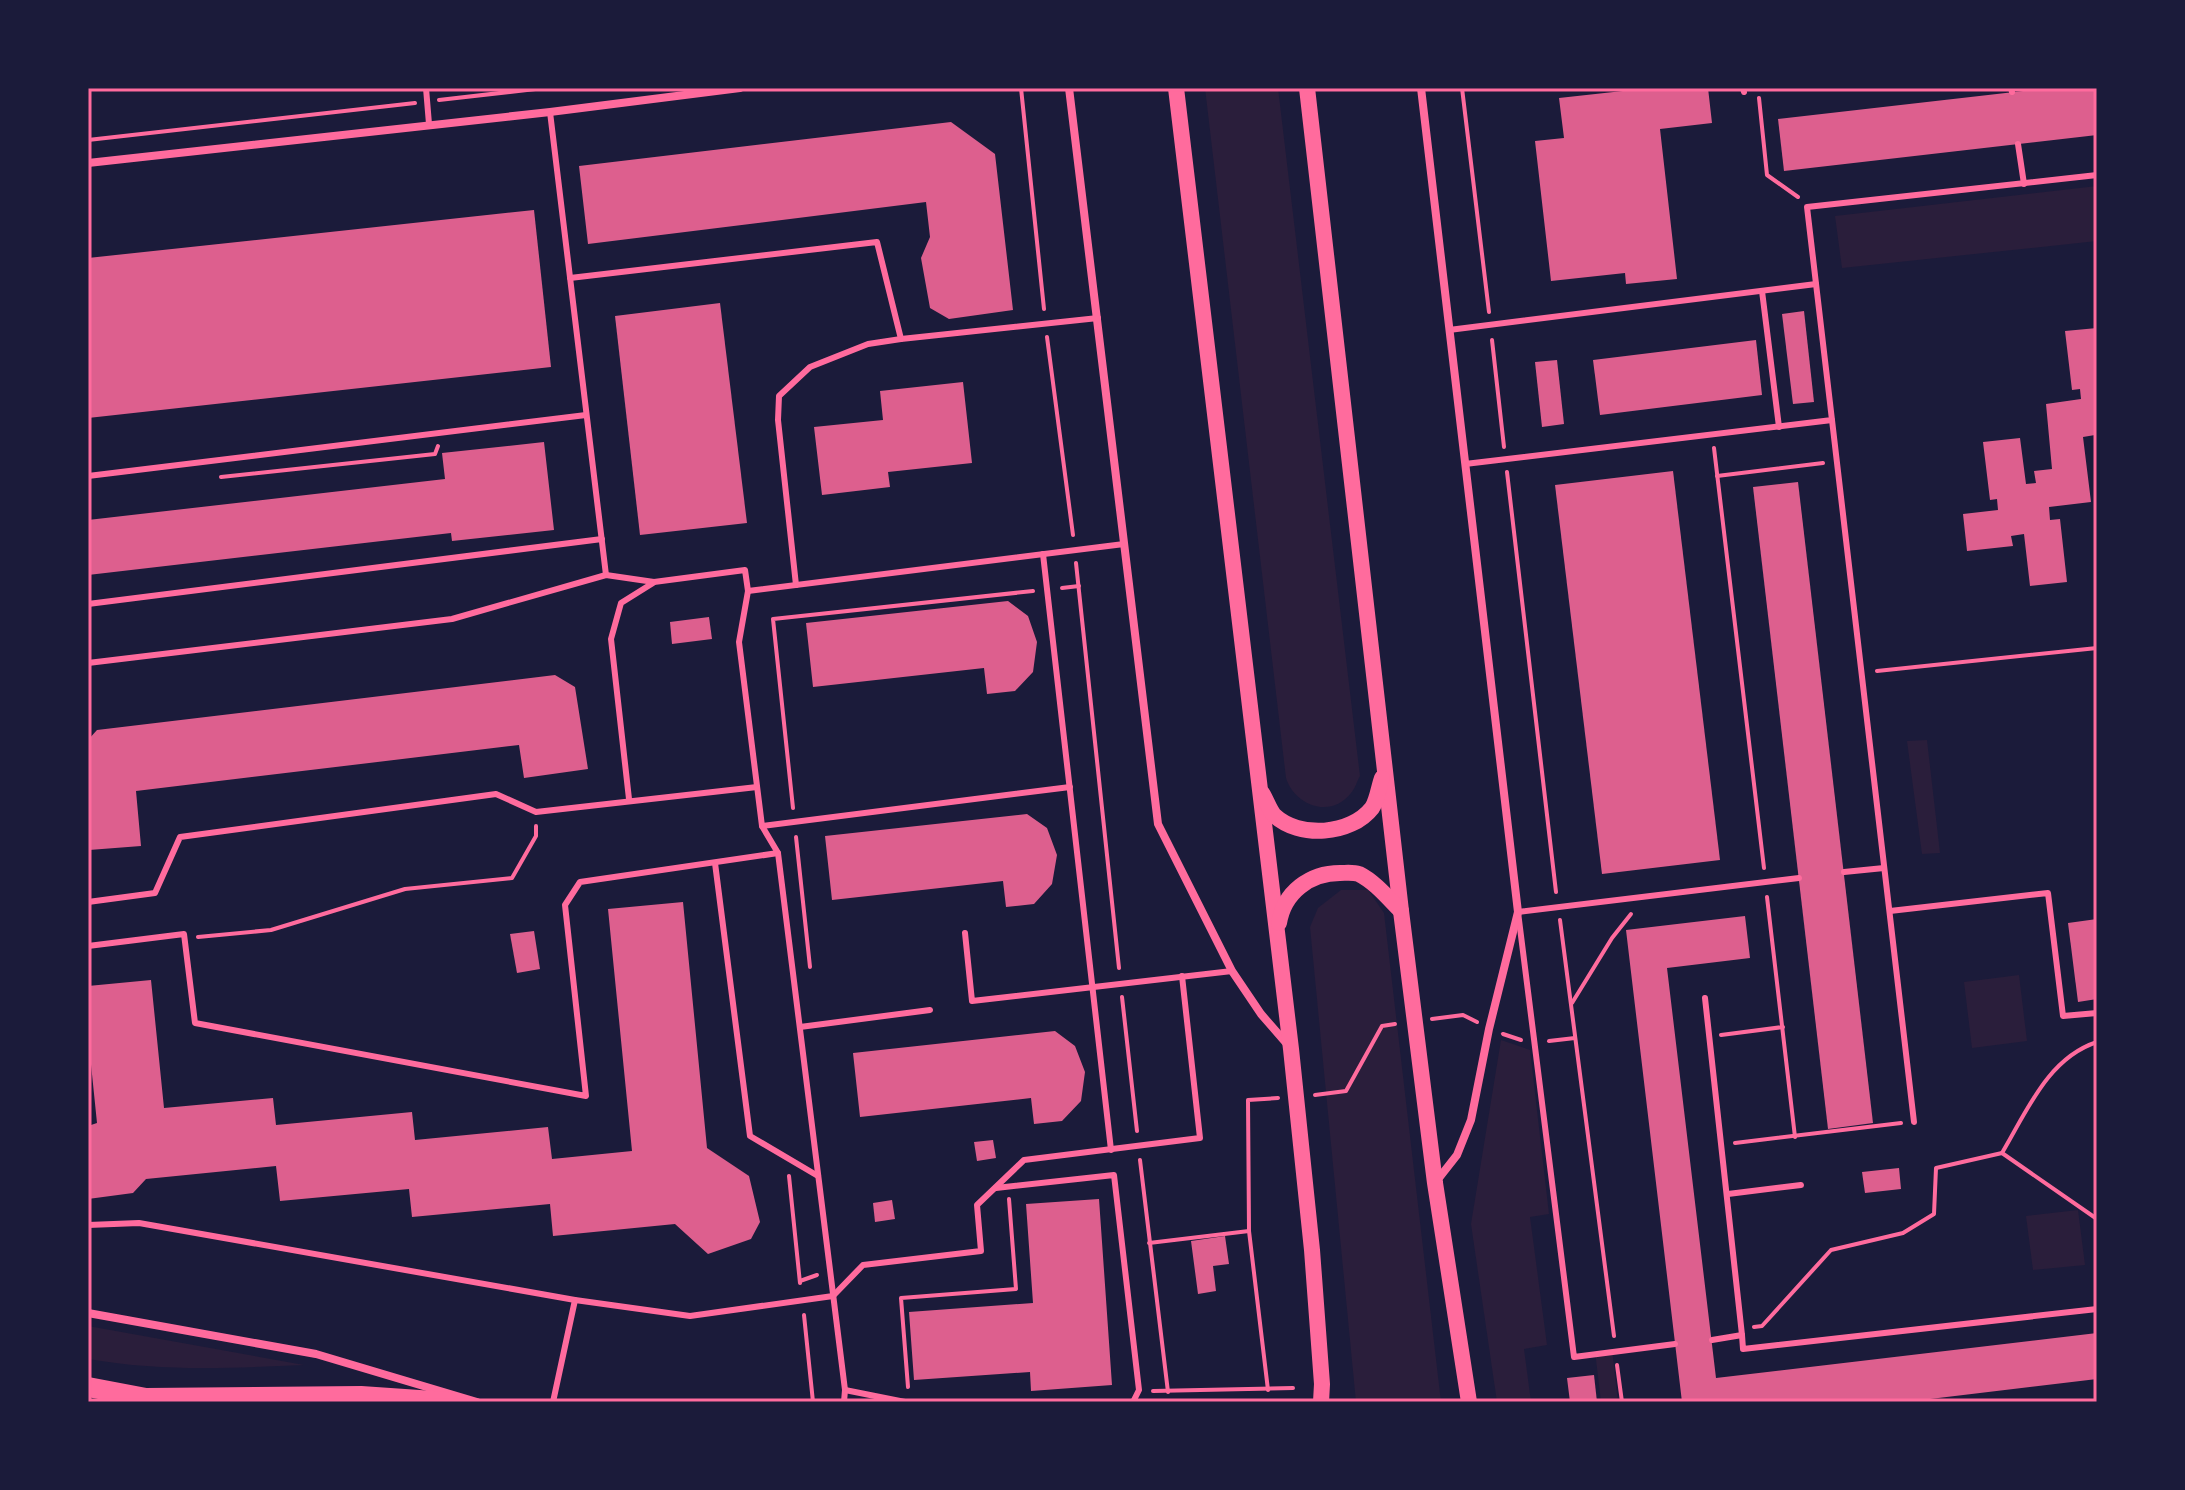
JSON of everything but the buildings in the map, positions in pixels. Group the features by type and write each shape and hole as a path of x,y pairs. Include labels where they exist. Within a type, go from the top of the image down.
{"main road":[{"path":"1176,88 1291,1049 1312,1250 1321,1402"},
{"path":"1307,88 1401,911 1435,1183 1469,1402"},
{"path":"1258,784 1273,814 1291,825 1312,831 1337,830 1372,808 1384,772"},
{"path":"1277,938 1282,909 1293,894 1306,880 1328,873 1357,873 1401,911"},
{"path":"88,1387 146,1398 361,1396 448,1402"}],"street":[{"path":"88,163 740,88"},
{"path":"1069,88 1158,824 1232,971 1261,1014 1291,1049"},
{"path":"1421,88 1518,912 1489,1029 1471,1120 1457,1155 1435,1183"},
{"path":"88,1313 316,1354 477,1402"}],"lane":[{"path":"426,88 429,124"},
{"path":"550,112 606,575"},
{"path":"2018,144 2024,184"},
{"path":"1914,1122 1807,207 2097,175"},
{"path":"570,278 877,242 901,339"},
{"path":"1449,330 1816,284"},
{"path":"1762,291 1779,427"},
{"path":"796,585 778,420 779,396 810,367 868,344 1098,318"},
{"path":"88,476 586,415"},
{"path":"1464,465 1832,420"},
{"path":"88,604 602,539"},
{"path":"748,591 1124,544"},
{"path":"1043,554 1111,1150"},
{"path":"88,663 452,619 606,575 654,582 745,570 748,591 739,642 762,826 778,853 845,1390 844,1402"},
{"path":"629,799 611,639 621,603 654,582"},
{"path":"88,902 155,893 180,837 496,794 536,812 629,799 757,787"},
{"path":"762,826 1070,787"},
{"path":"88,946 184,934 195,1023 586,1096 565,905 580,882 778,853"},
{"path":"715,863 750,1136 818,1176"},
{"path":"1844,872 1884,868"},
{"path":"1675,1344 1574,1357 1518,912 1799,878"},
{"path":"1890,911 2048,893 2063,1016 2097,1013"},
{"path":"965,933 972,1001 1232,971"},
{"path":"88,1225 139,1223 575,1300 690,1316 833,1296 863,1265 981,1251 977,1205 1024,1160 1200,1138 1182,976"},
{"path":"1705,998 1743,1349 2097,1309"},
{"path":"800,1027 930,1010"},
{"path":"995,1188 1114,1175 1139,1390 1133,1402"},
{"path":"1728,1194 1801,1185"},
{"path":"553,1402 575,1300"},
{"path":"1712,1340 1742,1332"},
{"path":"845,1390 905,1402"}],"path":[{"path":"448,88 449,99"},
{"path":"88,140 544,88"},
{"path":"1021,88 1045,323 1075,550 1138,1146 1168,1392 1293,1388"},
{"path":"1462,88 1558,908 1622,1402"},
{"path":"1758,88 1767,175 1801,199"},
{"path":"1712,435 1795,1137"},
{"path":"1717,476 1824,463"},
{"path":"811,978 773,619 1079,586"},
{"path":"1862,673 2097,648"},
{"path":"184,934 205,938 271,930 405,889 512,878 536,836 536,812"},
{"path":"1571,1005 1612,938 1645,897"},
{"path":"1268,1390 1249,1231 1248,1100 1346,1091 1382,1026 1463,1015 1489,1029 1535,1043 1575,1038"},
{"path":"1709,1036 1783,1027"},
{"path":"1742,1332 1762,1326 1831,1250 1903,1233 1934,1214 1936,1168 2002,1153 2045,1080 2076,1049 2097,1042"},
{"path":"1722,1144 1904,1123"},
{"path":"2002,1153 2097,1219"},
{"path":"787,1158 813,1402"},
{"path":"908,1387 901,1298 1016,1289 1009,1198"},
{"path":"1149,1243 1249,1231"},
{"path":"800,1281 830,1270"}],"shaded area":[{"path":"1205,88 1278,88 1360,776 1351,793 1334,806 1314,806 1305,802 1297,796 1286,778"},
{"path":"2097,186 2097,241 1842,268 1835,216"},
{"path":"1927,740 1940,853 1922,854 1907,741"},
{"path":"1341,890 1368,890 1384,913 1441,1402 1356,1402 1310,927 1318,908"},
{"path":"2019,975 2027,1041 1972,1048 1964,982"},
{"path":"1501,1040 1530,1050 1549,1214 1530,1217 1547,1345 1524,1349 1531,1402 1497,1402 1471,1224"},
{"path":"2078,1210 2085,1265 2033,1270 2026,1216"},
{"path":"88,1326 304,1365 170,1367 88,1359"},
{"path":"1612,1349 1618,1402 1601,1402 1595,1351"}]}
